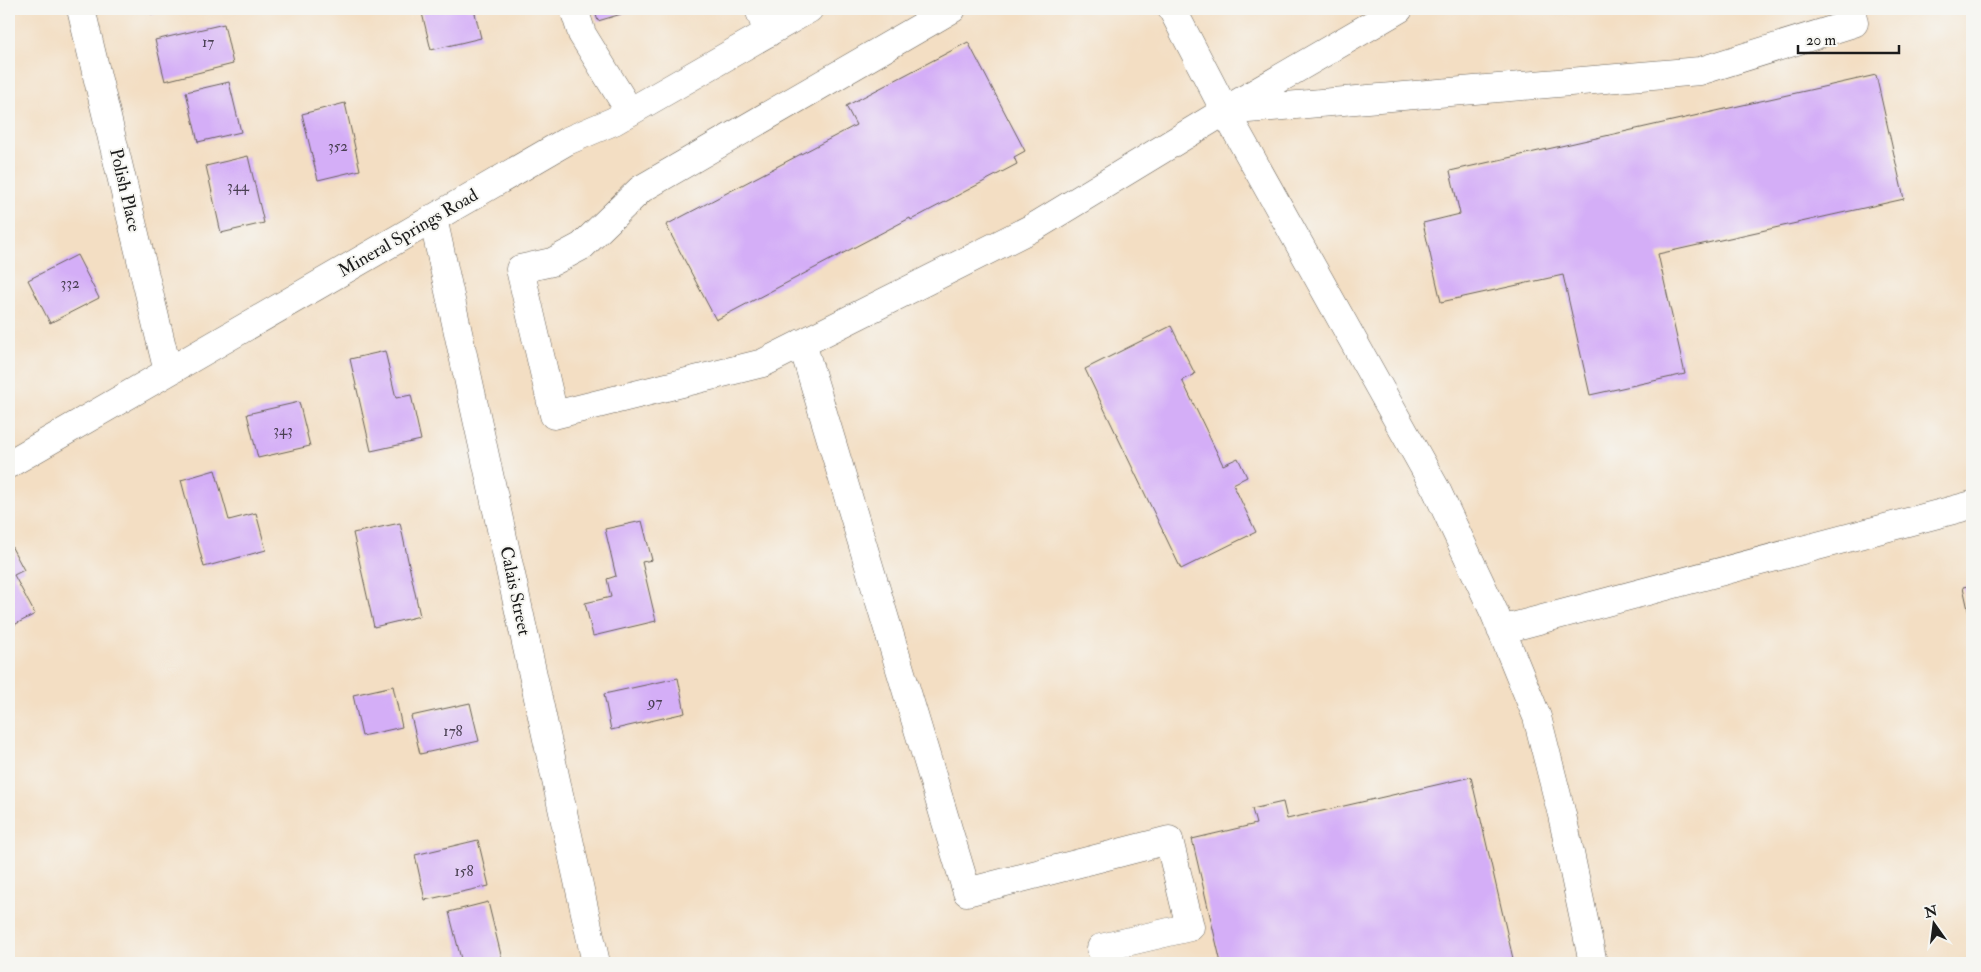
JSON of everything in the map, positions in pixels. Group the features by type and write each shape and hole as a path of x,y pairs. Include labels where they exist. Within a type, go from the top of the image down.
{"street":[{"name":"Polish Place","path":"81,9 168,372"},
{"path":"574,9 582,34 630,112"},
{"name":"Mineral Springs Road","path":"9,464 567,140 614,121 630,112 763,21 809,9"},
{"path":"952,9 641,189 582,246 552,262 520,269 554,416 763,364 1036,226 1225,110 1399,9"},
{"path":"1172,9 1225,110 1436,489 1501,630 1537,717 1562,815 1593,963"},
{"path":"1225,110 1700,71 1854,23 1851,9"},
{"name":"Calais Street","path":"433,218 596,963"},
{"path":"802,343 967,892 1169,840 1190,927 1101,948 1104,963"},
{"path":"1501,630 1972,505"}],"building":[{"path":"150,9 170,9 151,14"},
{"path":"421,9 474,9 481,38 431,50"},
{"path":"594,9 638,9 598,21"},
{"path":"224,24 233,64 165,81 155,40"},
{"path":"968,42 1025,151 1014,157 1017,164 716,320 666,225 856,125 846,106"},
{"path":"1876,75 1904,199 1658,254 1685,374 1590,395 1563,275 1441,302 1423,223 1460,214 1450,171"},
{"path":"229,82 241,132 198,142 186,92"},
{"path":"345,103 360,170 318,180 302,114"},
{"path":"248,156 264,223 221,233 206,166"},
{"path":"77,255 99,298 50,323 28,280"},
{"path":"1171,326 1195,374 1182,380 1223,465 1238,458 1247,477 1233,484 1256,532 1181,569 1085,369"},
{"path":"385,351 396,398 411,395 421,440 371,451 350,359"},
{"path":"299,402 310,446 258,458 247,414"},
{"path":"215,470 229,520 256,513 266,550 204,567 181,480"},
{"path":"642,521 652,560 642,562 656,621 593,636 585,603 611,597 607,579 616,576 605,529"},
{"path":"400,523 420,616 374,627 353,533"},
{"path":"9,542 24,570 14,575 35,614 14,625 9,618"},
{"path":"1972,585 1972,623 1971,623 1963,587"},
{"path":"678,678 685,713 611,730 604,694"},
{"path":"393,686 402,727 362,736 353,695"},
{"path":"470,703 479,741 420,754 411,716"},
{"path":"1471,777 1514,963 1221,963 1192,839 1256,824 1252,809 1283,802 1287,819"},
{"path":"478,840 489,886 425,900 415,855"},
{"path":"488,902 503,963 462,963 449,912"}]}
